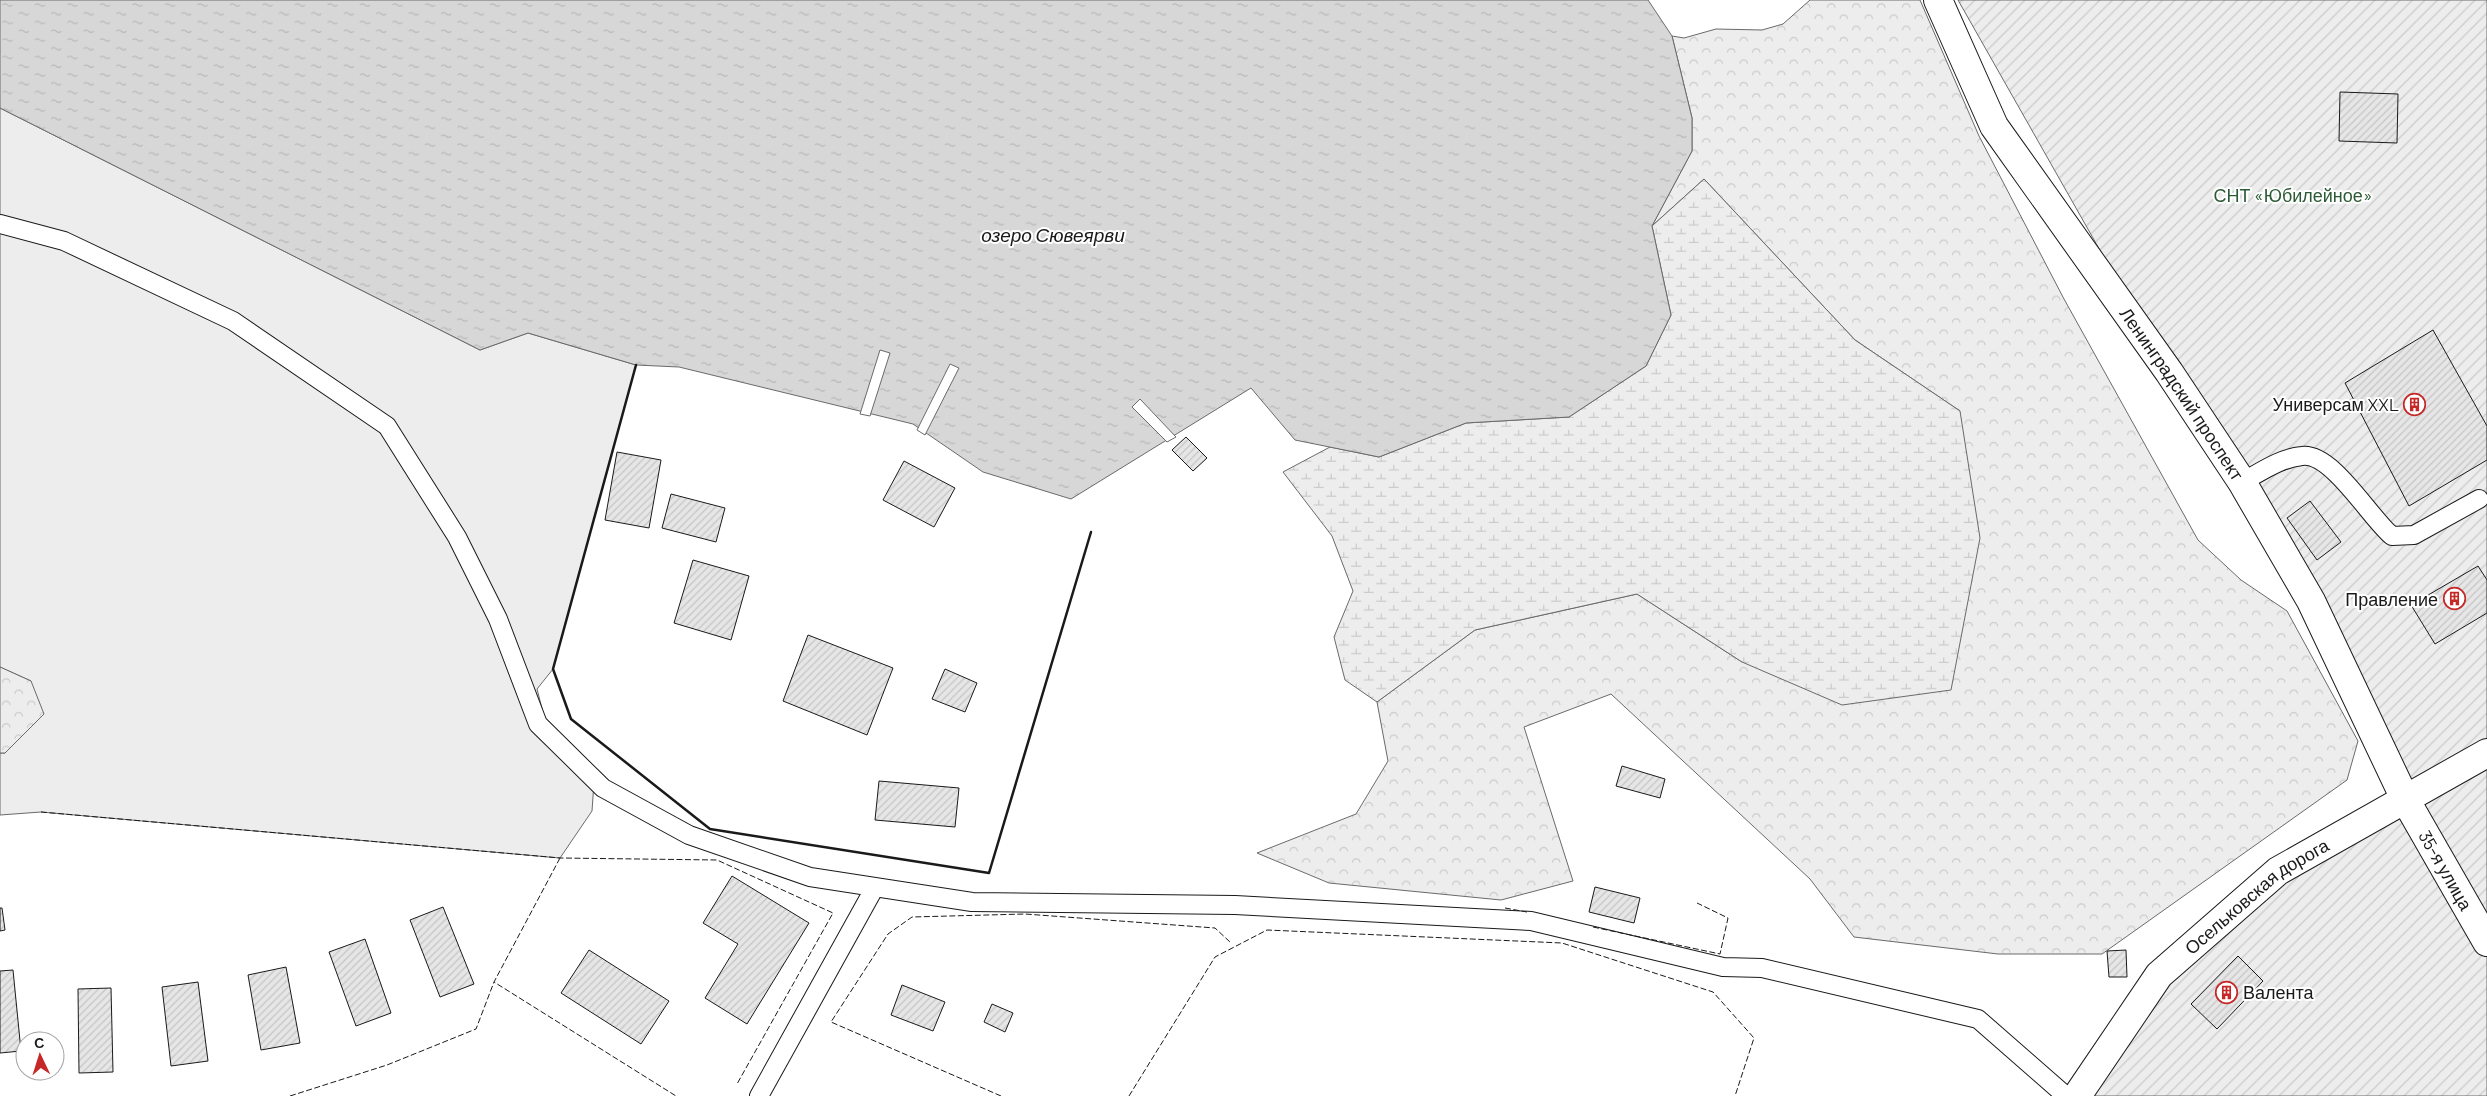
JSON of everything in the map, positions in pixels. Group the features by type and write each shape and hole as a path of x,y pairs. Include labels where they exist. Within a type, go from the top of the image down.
{"street":[{"name":"Ленинградский проспект","path":"1938,0 1994,126 2169,372 2242,482 2311,602 2405,799"},
{"name":"Осельковская дорога","path":"2077,1096 2159,975 2278,871 2487,753"},
{"name":"35-я улица","path":"2405,799 2487,942"}],"lane":[{"path":"0,224 64,241 233,321 387,426 458,538 498,619 538,724 603,788 689,836 810,877 972,902 1235,905 1532,920 1723,968 1762,968 1978,1019 2066,1096"},
{"path":"2242,482 2281,461 2304,455 2330,466 2362,501 2381,527 2392,536 2414,535 2479,499"},
{"path":"760,1096 875,887"}],"shaded area":[{"path":"0,108 480,350 528,333 636,365 553,669 537,689 545,720 595,768 592,811 560,858 41,812 0,815 0,753 5,753 31,681 0,667"}],"green space":[{"path":"1810,0 1920,0 1979,136 2064,299 2198,540 2241,580 2287,611 2358,741 2347,780 2102,954 1998,954 1854,937 1810,879 1611,694 1524,727 1573,881 1501,900 1329,883 1257,853 1356,814 1388,761 1377,702 1475,630 1637,594 1742,662 1960,411 1855,340 1704,179 1652,226 1692,151 1692,118 1672,36 1684,38 1716,29 1762,30 1783,24"},
{"name":"СНТ «Юбилейное»","path":"1958,0 2487,0 2487,1096 2077,1096 2159,975 2278,871 2405,799 2169,372"},
{"path":"1704,179 1855,340 1960,411 1980,538 1951,690 1842,705 1742,662 1637,594 1475,630 1377,702 1345,680 1334,637 1353,591 1332,536 1283,472 1330,447 1379,457 1466,423 1569,417 1646,366 1671,315 1652,226"},
{"path":"0,667 31,681 44,714 5,753 0,753"}],"water":[{"name":"озеро Сювеярви","path":"0,0 1648,0 1672,36 1692,118 1692,151 1652,226 1671,315 1646,366 1569,417 1466,423 1379,457 1295,440 1251,388 1071,499 983,472 913,424 679,367 636,365 528,333 480,350 0,108"}],"pier":[{"path":"880,350 890,353 870,416 860,414"},
{"path":"950,364 959,368 925,435 917,430"},
{"path":"1140,399 1176,437 1167,442 1132,407"}],"building":[{"path":"2340,92 2398,94 2397,143 2339,141"},
{"name":"Универсам XXL","path":"2433,330 2487,426 2487,460 2409,506 2345,383"},
{"path":"1186,437 1207,458 1193,471 1172,450"},
{"path":"617,452 661,460 649,528 605,520"},
{"path":"904,461 955,488 934,527 883,500"},
{"path":"671,494 725,508 716,542 662,528"},
{"path":"2310,501 2341,542 2317,560 2287,518"},
{"path":"693,560 749,576 731,640 674,623"},
{"name":"Правление","path":"2478,566 2487,580 2487,613 2435,644 2411,605"},
{"path":"808,635 893,668 867,735 783,701"},
{"path":"945,669 977,683 965,712 932,699"},
{"path":"1622,766 1665,779 1660,798 1616,786"},
{"path":"879,781 959,788 955,827 875,820"},
{"path":"732,876 809,923 747,1024 705,998 738,944 703,923"},
{"path":"1595,887 1640,898 1634,923 1589,912"},
{"path":"443,907 474,984 440,997 410,920"},
{"path":"0,908 2,908 5,930 0,931"},
{"path":"365,939 391,1013 356,1026 329,952"},
{"path":"589,950 669,1001 641,1044 561,993"},
{"path":"2126,950 2127,977 2109,977 2107,951"},
{"name":"Валента","path":"2238,956 2263,981 2217,1029 2191,1004"},
{"path":"286,967 300,1043 261,1050 248,975"},
{"path":"13,970 19,1031 15,1031 15,1052 0,1053 0,971"},
{"path":"198,982 208,1061 171,1066 162,987"},
{"path":"902,985 945,1002 933,1031 891,1015"},
{"path":"111,988 113,1072 79,1073 78,989"},
{"path":"992,1004 1013,1013 1005,1032 984,1022"}],"fence":[{"path":"41,812 560,858 717,860 833,913 737,1084"},
{"path":"560,858 494,982 676,1096"},
{"path":"1593,927 1720,954 1728,918 1697,903"},
{"path":"1505,908 1527,912"},
{"path":"1001,1096 831,1022 888,934 912,917 1025,914 1215,928 1230,942"},
{"path":"1129,1096 1215,957 1267,930 1562,943 1713,992 1754,1038 1735,1096"},
{"path":"290,1096 387,1065 476,1029 494,982"}],"wall":[{"path":"636,365 553,669 571,719 710,829 989,873 1091,532"}],"place":[{"name":"Универсам XXL","path":"2415,404"},
{"name":"Правление","path":"2454,599"},
{"name":"Валента","path":"2227,992"}]}
